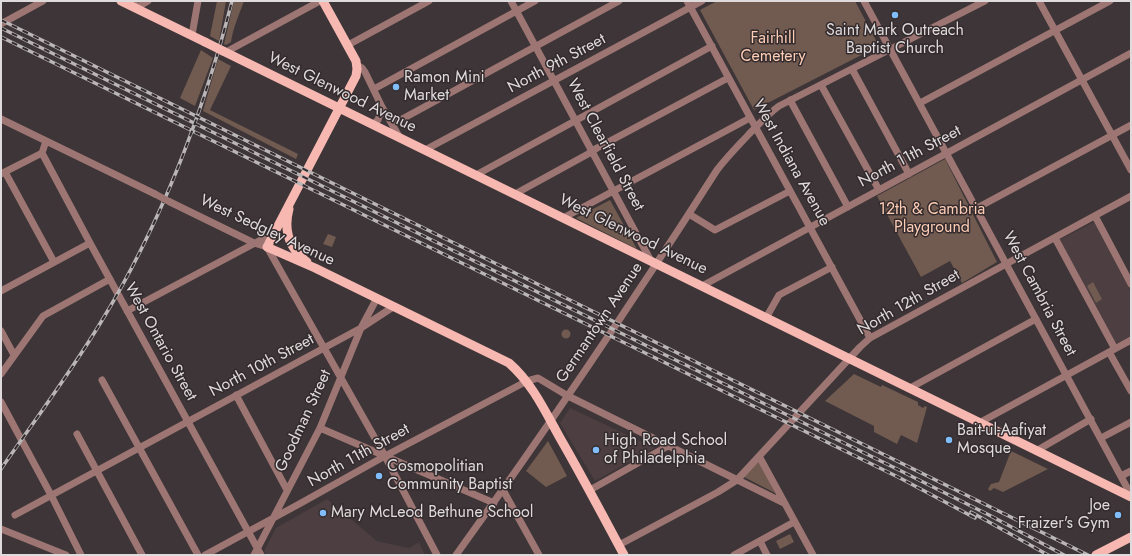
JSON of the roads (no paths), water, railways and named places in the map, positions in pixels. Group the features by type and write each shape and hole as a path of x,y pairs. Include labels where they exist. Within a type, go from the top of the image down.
{"main road":[{"name":"West Glenwood Avenue","path":"121,1 135,4 205,42 338,108 1131,496"},
{"path":"267,247 356,76 357,65 323,1"},
{"path":"292,200 287,221 287,231 290,244 301,257 315,268"},
{"name":"West Sedgley Avenue","path":"267,247 315,268 509,363 520,372 526,381"},
{"path":"526,381 539,400 590,490 624,555"},
{"path":"1096,555 1131,537"}],"street":[{"path":"1,24 43,1"},
{"path":"135,4 148,1"},
{"path":"192,35 198,1"},
{"path":"225,52 320,1"},
{"path":"348,46 429,1"},
{"name":"West Clearfield Street","path":"511,1 653,262"},
{"path":"374,89 535,1"},
{"path":"392,124 619,1"},
{"name":"North 9th Street","path":"425,150 554,81 688,4 702,1"},
{"name":"West Cambria Street","path":"864,1 1091,419 1131,496"},
{"name":"Germantown Avenue","path":"456,555 551,421 653,262 689,214 722,164 772,110 985,1"},
{"path":"1039,1 1131,170"},
{"path":"920,104 1110,1"},
{"name":"West Indiana Avenue","path":"688,4 870,338"},
{"path":"476,175 712,46"},
{"name":"North 11th Street","path":"702,286 1131,53"},
{"path":"357,65 362,68 400,138"},
{"path":"852,69 909,174"},
{"path":"515,194 728,78"},
{"path":"821,84 879,190"},
{"path":"790,100 848,207"},
{"path":"373,124 378,120 382,107"},
{"path":"564,218 613,190 750,118"},
{"name":"West Sedgley Avenue","path":"1,119 254,243 267,247"},
{"path":"976,208 1131,125"},
{"path":"46,141 42,153 3,173 54,262"},
{"name":"West Ontario Street","path":"42,153 248,532 257,553"},
{"path":"689,214 715,230 790,191"},
{"name":"North 12th Street","path":"619,545 718,492 737,480 870,338 1131,196"},
{"path":"1095,216 1131,284"},
{"path":"127,311 274,233"},
{"path":"1055,238 1131,391"},
{"path":"1,291 90,243"},
{"path":"267,247 385,456 437,555"},
{"path":"766,318 779,296 832,267"},
{"path":"1,374 43,316 110,279"},
{"name":"Goodman Street","path":"257,553 287,490 320,428 361,328 377,298"},
{"name":"North 10th Street","path":"15,515 361,328 393,307"},
{"path":"910,388 1036,319"},
{"path":"1,332 14,355"},
{"path":"979,422 1131,340"},
{"path":"526,381 538,378 568,396 784,503"},
{"path":"102,380 198,555"},
{"name":"North 11th Street","path":"205,555 273,519 385,456 526,381"},
{"path":"236,396 287,490"},
{"path":"1,402 51,495 81,555"},
{"path":"1036,450 1091,419"},
{"path":"1101,438 1131,422"},
{"path":"320,428 494,503"},
{"path":"77,434 142,555"},
{"path":"590,490 668,446"},
{"path":"759,456 812,555"},
{"path":"1121,476 1131,471"},
{"path":"503,490 539,555"},
{"path":"734,555 794,522"},
{"path":"1,529 66,555"},
{"path":"760,541 767,555"}],"railway":[{"path":"1,469 89,341 123,284 143,246 162,206 194,126 221,43 232,1"},
{"path":"1,20 1088,555"},
{"path":"1,28 897,469 989,515 1064,555"},
{"path":"1,37 900,478 975,518"},
{"path":"971,512 1048,555"}],"place":[{"name":"Saint Mark Outreach Baptist Church","path":"895,15"},
{"name":"Ramon Mini Market","path":"396,87"},
{"name":"Bait-ul-Aafiyat Mosque","path":"949,440"},
{"name":"High Road School of Philadelphia","path":"596,450"},
{"name":"Cosmopolitian Community Baptist","path":"379,476"},
{"name":"Mary McLeod Bethune School","path":"323,513"},
{"name":"Joe Fraizer's Gym","path":"1118,515"}],"park label":[{"name":"Fairhill Cemetery","path":"773,48"},
{"name":"12th & Cambria Playground","path":"932,219"}]}
